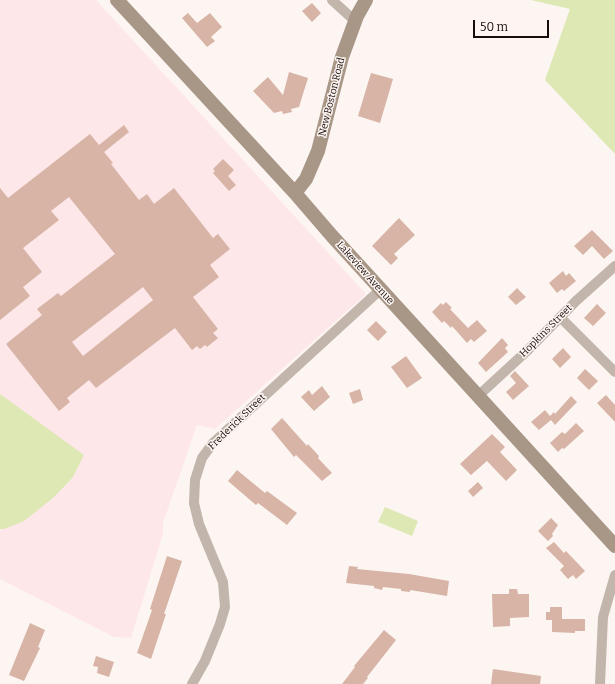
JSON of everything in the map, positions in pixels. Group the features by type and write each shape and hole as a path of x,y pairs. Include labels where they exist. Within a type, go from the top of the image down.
{"main road":[{"name":"Lakeview Avenue","path":"117,0 295,193 380,290 615,546"},
{"name":"New Boston Road","path":"295,193 306,179 318,151 342,57 355,21 366,0"}],"street":[{"path":"332,0 355,21"},
{"name":"Hopkins Street","path":"478,396 615,266"},
{"name":"Frederick Street","path":"192,684 208,654 225,607 223,582 199,524 194,502 195,480 202,458 213,443 380,290"},
{"path":"560,317 615,372"},
{"path":"600,684 603,617 615,576"}],"shaded area":[{"path":"0,0 96,0 366,294 215,429 197,425 163,523 163,534 131,638 114,637 0,579"}],"green space":[{"path":"531,0 615,0 615,154 545,80 570,9"},
{"path":"0,394 84,455 73,477 53,498 24,521 4,529 0,529"},
{"path":"385,507 418,521 412,536 378,522"}],"building":[{"path":"312,3 321,13 312,22 302,11"},
{"path":"188,13 197,23 210,13 222,27 211,37 215,41 207,47 182,18"},
{"path":"289,72 308,78 299,107 291,109 292,112 283,114 282,111 274,113 253,91 268,77 283,95"},
{"path":"371,73 393,79 380,123 358,116"},
{"path":"124,125 129,132 104,152 113,163 111,164 139,200 147,194 154,204 174,188 213,238 218,234 230,249 210,265 219,277 193,297 218,329 213,333 218,338 207,347 205,345 200,349 197,346 192,350 175,328 96,388 89,380 67,398 70,402 59,411 6,344 42,315 37,309 58,293 61,296 115,254 69,197 51,211 59,220 23,248 42,272 23,287 30,296 0,320 0,188 8,198 90,134 99,145","holes":["143,287 153,300 83,356 72,342"]},
{"path":"223,159 234,170 228,176 236,185 229,191 213,173 215,171 213,169"},
{"path":"399,218 415,235 394,254 398,258 391,265 372,246"},
{"path":"592,230 613,251 604,259 592,246 583,255 574,246"},
{"path":"563,271 566,276 569,273 576,281 564,291 562,289 557,293 549,283"},
{"path":"517,288 526,297 516,305 508,297"},
{"path":"446,302 452,308 450,309 468,328 477,320 487,331 474,342 471,339 467,343 452,326 451,328 444,321 442,323 432,312 441,303 443,305"},
{"path":"597,304 606,313 593,326 584,318"},
{"path":"376,321 387,332 378,341 367,330"},
{"path":"502,338 508,345 505,348 508,352 486,372 478,363"},
{"path":"563,348 571,357 560,368 552,359"},
{"path":"406,356 422,378 407,388 391,367"},
{"path":"585,369 598,381 589,390 577,378"},
{"path":"515,371 529,386 513,400 506,392 516,383 510,376"},
{"path":"322,386 330,397 314,411 301,397 309,390 312,395"},
{"path":"360,389 363,400 353,404 349,393"},
{"path":"606,395 615,405 615,422 597,403"},
{"path":"571,396 577,402 555,425 551,420 539,430 531,422 545,410 550,416 554,412 555,414"},
{"path":"282,418 307,446 308,444 319,456 318,458 332,473 322,481 296,455 294,457 271,429"},
{"path":"576,423 584,431 564,449 562,448 558,452 550,443 562,432 565,434"},
{"path":"492,434 505,447 500,452 517,470 506,481 487,461 471,475 460,464"},
{"path":"237,470 265,493 267,491 297,513 287,525 258,503 256,505 228,481"},
{"path":"478,482 483,488 473,497 468,491"},
{"path":"551,518 558,525 552,534 553,536 548,541 538,531"},
{"path":"554,542 564,553 566,551 585,571 576,579 573,575 568,579 560,570 564,566 546,548"},
{"path":"167,556 182,561 151,659 137,653 152,610 150,609"},
{"path":"349,566 358,567 357,569 409,574 449,581 447,596 410,590 410,592 401,591 401,589 383,587 382,590 374,588 374,586 346,583"},
{"path":"509,589 517,589 518,594 529,594 529,617 510,618 510,626 493,627 492,594 509,594"},
{"path":"550,607 562,607 562,619 585,619 585,631 575,631 575,633 552,632 552,620 546,620 546,612 550,612"},
{"path":"30,623 45,630 38,647 40,648 24,681 9,675"},
{"path":"384,630 396,640 367,677 368,678 363,684 342,684 355,667 354,666"},
{"path":"96,656 114,662 109,677 97,673 98,667 93,666"},
{"path":"493,669 541,676 540,684 491,684"}]}
